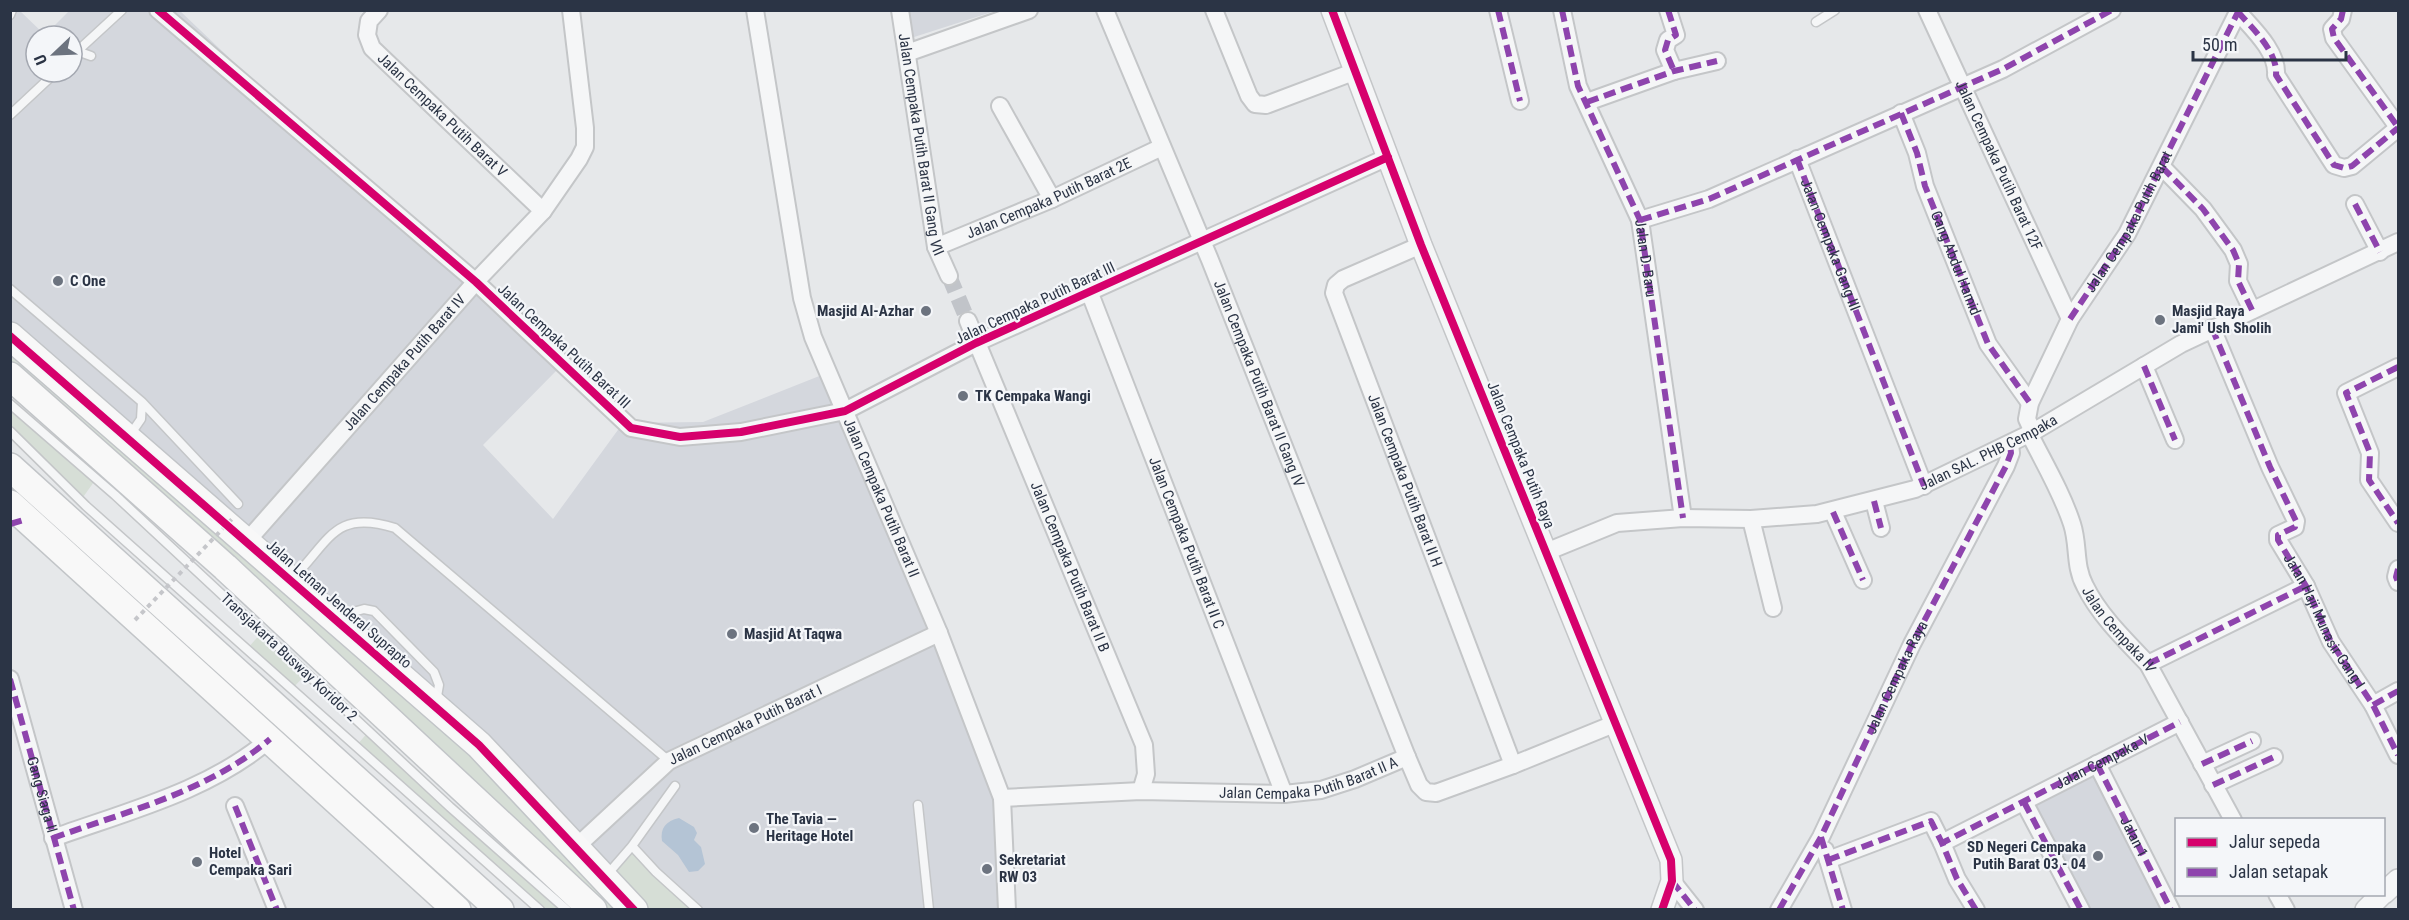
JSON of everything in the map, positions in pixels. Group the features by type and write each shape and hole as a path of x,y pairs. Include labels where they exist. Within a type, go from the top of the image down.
{"main road":[{"name":"Jalan Letnan Jenderal Suprapto","path":"10,336 479,745 574,849 634,909"},
{"path":"10,376 225,567 593,909"},
{"path":"10,466 500,909"},
{"path":"16,516 270,739 457,909"},
{"path":"143,626 185,624"}],"street":[{"name":"Jalan Cempaka Putih Barat III","path":"158,10 476,282 631,428 680,438 741,432 845,411 976,343 1202,242 1337,178 1388,157"},
{"name":"Jalan Cempaka Putih Barat V","path":"379,10 369,21 367,35 372,48 543,211"},
{"name":"Jalan Cempaka Putih Barat IV","path":"247,541 476,282 543,211 579,159 585,147 571,10"},
{"name":"Jalan Cempaka Putih Barat II","path":"755,10 802,298 813,337 939,633 1002,798 1007,909"},
{"name":"Jalan Cempaka Putih Barat II Gang VII","path":"900,10 936,247 949,276"},
{"path":"907,52 1029,10"},
{"name":"Jalan Cempaka Putih Barat II Gang IV","path":"1105,10 1202,242 1407,757"},
{"path":"1214,10 1249,96 1255,104 1266,105 1356,70"},
{"name":"Jalan Cempaka Putih Raya","path":"1332,10 1421,245 1671,860 1672,881 1662,909"},
{"path":"1498,10 1520,101"},
{"name":"Jalan D. Baru","path":"1563,10 1578,86 1640,220 1683,518"},
{"path":"1668,10 1676,35 1668,40 1665,50 1674,71"},
{"name":"Jalan Cempaka Putih Barat 12F","path":"1927,10 2070,319"},
{"path":"1797,159 2007,67 2112,10"},
{"path":"2238,11 2269,50 2277,64 2276,75 2334,165 2344,168 2352,166 2398,127 2334,38 2333,26 2341,19 2343,10"},
{"name":"Jalan Cempaka Putih Barat","path":"2030,403 2070,319 2127,234 2238,11"},
{"path":"1587,102 1674,71 1717,61"},
{"path":"1000,106 1052,199"},
{"name":"Gang Abdul Hamid","path":"1901,113 1917,153 1925,186 1988,344 2030,403"},
{"name":"Jalan Cempaka Putih Barat 2E","path":"936,247 1052,199 1162,147"},
{"name":"Jalan Cempaka Gang III","path":"1640,220 1709,199 1797,159 1924,486"},
{"path":"2162,167 2204,209 2233,250 2239,264 2238,281 2252,310"},
{"path":"2355,204 2380,252"},
{"name":"Jalan SAL. PHB Cempaka","path":"1546,552 1617,523 1683,518 1751,519 1833,512 1924,486 2010,444 2212,328 2398,242"},
{"name":"Jalan Cempaka Putih Barat II H","path":"1421,245 1343,279 1336,285 1334,293 1513,765"},
{"name":"Jalan Cempaka Putih Barat II C","path":"1089,291 1284,794"},
{"path":"968,321 976,343"},
{"name":"Jalan Haji Munasir Gang I","path":"2212,328 2270,467 2296,521 2295,527 2277,538 2306,586 2331,642 2373,705 2398,755"},
{"name":"Jalan Cempaka Putih Barat II B","path":"976,343 1144,745 1146,774 1141,791"},
{"path":"2144,366 2175,440"},
{"path":"2398,367 2346,393 2370,453 2369,480 2398,523"},
{"path":"2030,403 2027,419 2031,432"},
{"name":"Jalan Cempaka IV","path":"2031,432 2070,517 2076,538 2076,559 2086,588 2130,645 2148,664 2232,818"},
{"name":"Jalan Cempaka Raya","path":"1779,909 1821,837 1912,644 2009,460 2010,444"},
{"path":"1874,501 1881,528"},
{"path":"1833,512 1863,580"},
{"path":"1751,519 1773,608"},
{"path":"2398,569 2396,577 2398,582"},
{"path":"2148,664 2306,586"},
{"name":"Jalan Cempaka Putih Barat I","path":"574,849 669,761 939,633"},
{"name":"Gang Siaga II","path":"10,679 53,838 75,909"},
{"path":"2373,705 2398,691"},
{"name":"Jalan Cempaka V","path":"1942,843 2180,722"},
{"name":"Jalan Cempaka Putih Barat II A","path":"1002,798 1141,791 1284,794 1338,786 1407,757 1419,785 1425,792 1436,793 1614,724"},
{"path":"53,838 206,783 255,752 270,739"},
{"path":"2202,764 2252,741"},
{"path":"2213,785 2274,757"},
{"name":"Jalan 1","path":"2097,764 2171,909"},
{"path":"2024,802 2080,909"},
{"path":"235,806 277,909"},
{"path":"1828,860 1930,821 1957,879 1976,909"},
{"path":"1821,837 1843,909"},
{"path":"2385,892 2398,880"},
{"path":"1672,881 1695,909"},
{"path":"2278,896 2286,909"},
{"path":"2366,909 2381,896"}],"lane":[{"path":"10,15 12,10"},
{"path":"84,46 122,10"},
{"path":"1816,22 1834,10"},
{"path":"84,55 91,56"},
{"path":"10,115 43,84"},
{"path":"10,289 142,402 238,504"},
{"path":"127,439 141,419 142,402"},
{"name":"Transjakarta Busway Koridor 2","path":"10,405 115,495 450,807 567,909"},
{"name":"Transjakarta Busway Koridor 2","path":"10,430 86,506 540,909"},
{"path":"290,580 332,534 348,524 369,520 395,528 669,761"},
{"path":"604,879 632,846 675,786"},
{"path":"918,805 929,909"},
{"path":"632,846 656,872 698,909"}],"path":[{"path":"143,626 234,517"}],"shaded area":[{"path":"179,10 557,370 483,445 553,519 623,423 703,422 832,371 1007,798 1014,909 634,909 11,336 11,11 20,11 34,24 24,24 24,84 84,84 84,24 56,24 69,11"},
{"path":"907,10 995,11 911,38"},
{"path":"11,336 214,515 603,879 632,846 698,909 592,909 11,376"},
{"path":"10,404 96,479 81,500 11,431"},
{"path":"262,632 307,673 293,688 248,648"},
{"path":"369,731 567,909 536,909 357,745"},
{"name":"SD Negeri Cempaka Putih Barat 03 - 04","path":"2097,764 2171,909 2080,909 2024,802"}],"water":[{"path":"679,818 694,827 697,833 694,840 701,847 705,864 698,871 689,872 678,855 662,841 665,826"}],"tunnel":[{"path":"949,276 968,321"}],"marked path":[{"path":"1498,10 1520,101"},
{"path":"1562,10 1578,86 1640,220 1683,518"},
{"path":"1668,10 1676,35 1668,40 1665,50 1674,71"},
{"path":"1640,220 1709,199 2003,69 2112,10"},
{"path":"2070,319 2127,234 2239,10"},
{"path":"2343,10 2341,19 2332,29 2334,38 2398,127"},
{"path":"2238,12 2269,49 2276,66 2276,75 2334,165 2344,168 2352,166 2398,128"},
{"path":"1587,102 1674,71 1717,61"},
{"path":"1901,113 1917,153 1925,186 1988,344 2030,403"},
{"path":"1797,159 1924,486"},
{"path":"2162,167 2203,209 2233,250 2239,264 2238,281 2252,310"},
{"path":"2355,204 2380,252"},
{"path":"2212,328 2270,467 2296,521 2295,527 2278,535 2278,540 2306,586 2331,642 2373,705 2398,755"},
{"path":"2144,366 2175,440"},
{"path":"2398,367 2346,393 2370,453 2369,480 2398,523"},
{"path":"1779,910 1821,837 1912,644 2006,466 2011,453 2010,444"},
{"path":"1874,501 1881,528"},
{"path":"1833,512 1863,580"},
{"path":"10,524 27,519"},
{"path":"2398,569 2396,577 2398,582"},
{"path":"2148,664 2306,586"},
{"path":"10,679 74,910"},
{"path":"2373,705 2398,691"},
{"path":"1976,910 1957,879 1942,843 2180,722"},
{"path":"53,838 139,809 194,786 221,773 270,739"},
{"path":"2202,764 2252,741"},
{"path":"2213,785 2274,757"},
{"path":"2097,764 2171,910"},
{"path":"2024,802 2081,910"},
{"path":"235,806 277,910"},
{"path":"1828,860 1931,821 1942,843"},
{"path":"1821,837 1843,910"},
{"path":"1672,881 1695,910"}],"cycle path":[{"path":"158,10 476,282 631,428 680,437 741,432 845,411 976,343 1388,157"},
{"path":"1332,10 1421,245 1671,860 1672,881 1662,910"},
{"path":"10,336 479,745 634,910"}],"place":[{"name":"C One","path":"58,281"},
{"name":"Masjid Al-Azhar","path":"926,311"},
{"name":"Masjid Raya Jami' Ush Sholih","path":"2160,320"},
{"name":"TK Cempaka Wangi","path":"963,396"},
{"name":"Masjid At Taqwa","path":"732,634"},
{"name":"The Tavia — Heritage Hotel","path":"754,828"},
{"name":"SD Negeri Cempaka Putih Barat 03 - 04","path":"2098,856"},
{"name":"Hotel Cempaka Sari","path":"197,862"},
{"name":"Sekretariat RW 03","path":"987,869"}]}
